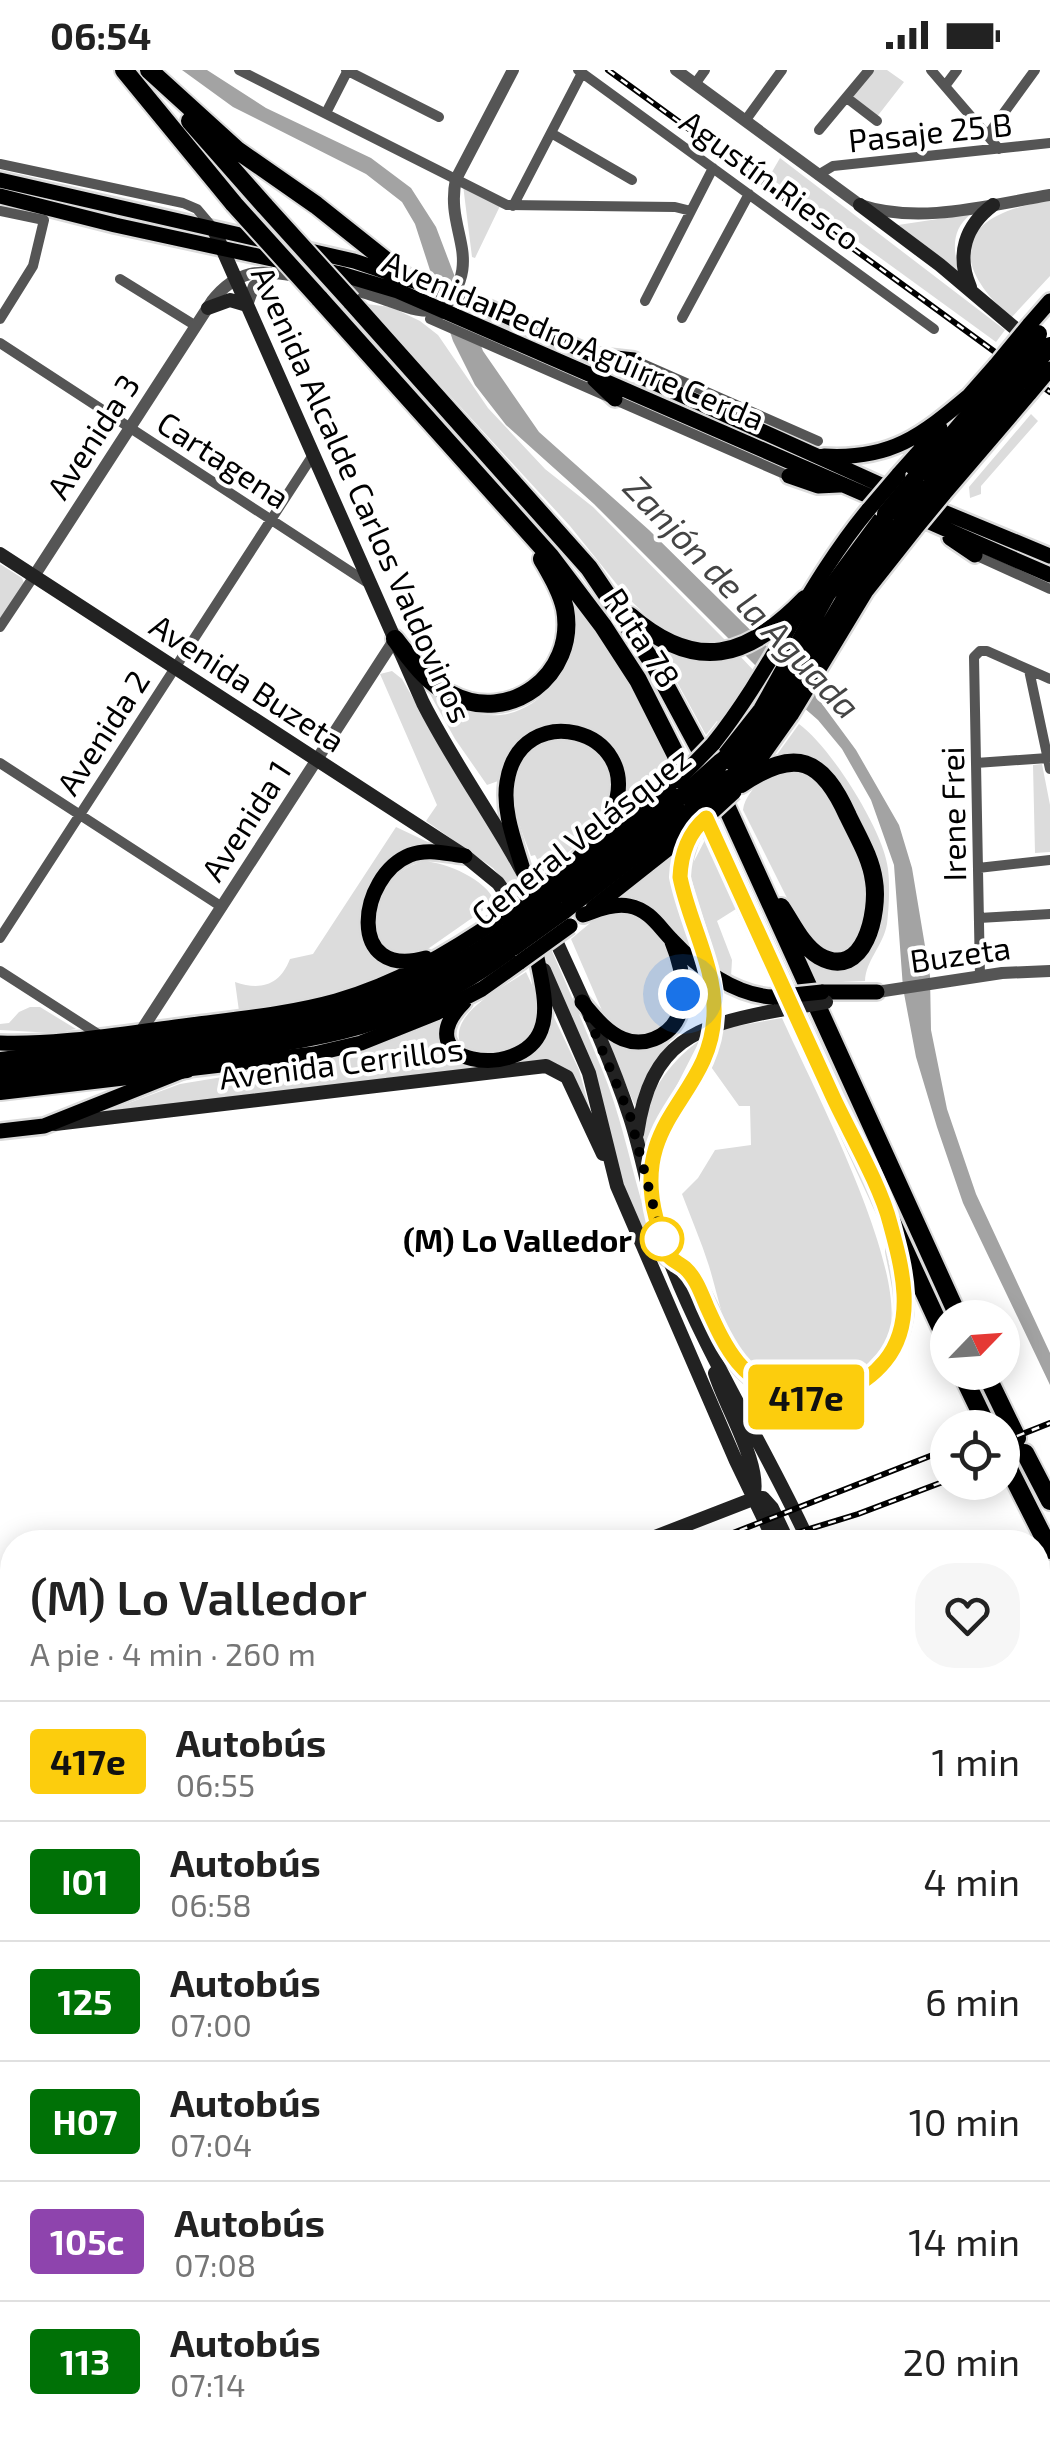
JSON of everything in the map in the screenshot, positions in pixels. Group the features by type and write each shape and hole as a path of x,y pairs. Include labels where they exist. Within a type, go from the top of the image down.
{"highway":[{"name":"Ruta 78","path":"124,70 234,204 512,512 585,601 654,709 930,1306"},
{"name":"Ruta 78","path":"148,70 264,206 556,528 612,598 683,714 952,1300"},
{"path":"148,70 238,150 404,275"},
{"name":"General Velásquez","path":"0,1078 294,1042 344,1032 436,998 510,940 564,906 689,808 728,772 749,729 776,698 790,656 852,586 893,518 1013,378 1042,332"},
{"path":"395,639 431,681 464,700 488,705 510,702 544,682 562,652 565,609 550,573 512,512"},
{"path":"612,598 651,632 681,648 704,653 736,650 790,656 805,600"},
{"path":"728,772 794,761 814,767 830,781 873,874 875,906 865,943 853,955 840,960 818,955 803,941 757,876"},
{"name":"General Velásquez","path":"0,1060 334,1016 419,986 510,940"},
{"path":"0,1046 30,1044"},
{"path":"0,1091 187,1068"},
{"path":"668,1257 692,1276 728,1350 745,1373 773,1389 818,1397 862,1382 883,1364 898,1340 904,1294 890,1220"},
{"path":"994,1390 1050,1501"},
{"path":"1020,1491 1040,1530"}],"main road":[{"name":"Avenida Pedro Aguirre Cerda","path":"0,180 461,290 586,362 843,484 1050,575"},
{"name":"Avenida Pedro Aguirre Cerda","path":"0,196 360,279 436,313 686,391 1045,551"},
{"path":"974,292 964,269 964,243 977,218 993,204"},
{"path":"860,205 974,292 1050,358"},
{"path":"44,220 64,213"},
{"name":"Avenida Alcalde Carlos Valdovinos","path":"214,230 434,724 524,873 626,1105 668,1257 706,1343 803,1530"},
{"path":"208,308 230,300 247,305"},
{"path":"1013,378 1042,332 1050,301"},
{"path":"586,362 634,360"},
{"path":"586,362 615,400"},
{"path":"815,448 865,456 890,450 923,433 970,394 1050,369"},
{"path":"805,600 842,541 893,518 922,484 970,394"},
{"path":"789,476 818,486 843,484"},
{"path":"934,524 975,556"},
{"name":"Avenida Buzeta","path":"0,554 465,856"},
{"path":"536,952 544,1019 538,1035 525,1050 506,1058 470,1061 451,1046 447,1035 450,1018 482,988 510,940 564,906 689,808 728,772 776,698 790,656"},
{"path":"524,873 508,811 507,777 520,751 534,738 552,731 580,734 597,742 609,754 618,774 618,794 612,813 574,864 564,906"},
{"path":"574,864 689,808"},
{"path":"651,1200 652,1162 659,1136 702,1063 712,1036 714,1016 712,982 680,877 689,808"},
{"path":"510,940 467,941 424,958 401,962 376,950 366,924 375,893 402,860 427,852 465,856 503,889 520,916 589,1073 617,1186 768,1530"},
{"path":"564,906 631,906 653,918 670,939 734,988 777,1003"},
{"path":"582,1002 609,1030 628,1041 643,1042 664,1034 678,1017 683,994 681,970 670,939"},
{"path":"30,1044 289,1011 336,1001 401,977 467,941"},
{"path":"44,1126 187,1068 348,1046 420,1020 482,988"},
{"path":"636,1140 650,1085 679,1046 696,1032 777,1003 877,992"},
{"name":"Avenida Cerrillos","path":"0,1131 546,1066 562,1072 571,1083 617,1186"},
{"path":"706,1343 720,1390 753,1465 756,1484 752,1499"},
{"path":"673,1530 762,1498 770,1504 782,1530"}],"street":[{"path":"239,70 513,206 675,207 691,211"},
{"path":"326,113 347,70 439,117"},
{"path":"236,280 255,272 274,273 436,313 461,290 465,261 454,196 456,179 513,70"},
{"path":"676,70 860,205 915,214 1050,195"},
{"path":"695,84 705,70"},
{"path":"744,121 782,70"},
{"path":"818,130 869,70"},
{"path":"931,70 999,149"},
{"path":"945,86 957,70"},
{"path":"987,136 1035,70"},
{"path":"513,206 580,72"},
{"name":"Agustín Riesco","path":"580,72 934,329"},
{"path":"847,98 876,121"},
{"path":"551,132 632,180"},
{"name":"Pasaje 25 B","path":"818,175 833,166 1050,144"},
{"name":"Avenida Pedro Aguirre Cerda","path":"0,164 183,202 202,214 214,230"},
{"path":"644,301 713,168"},
{"path":"682,318 749,194"},
{"path":"0,211 44,220 30,272 0,319"},
{"path":"247,305 254,286 274,273"},
{"path":"120,279 196,326"},
{"name":"Avenida 3","path":"0,628 208,308 236,280"},
{"name":"Avenida Pedro Aguirre Cerda","path":"436,313 486,343 789,476"},
{"name":"Cartagena","path":"0,343 370,584"},
{"name":"Avenida Pedro Aguirre Cerda","path":"634,360 686,391"},
{"name":"Avenida 2","path":"0,938 314,455"},
{"path":"975,556 1050,589"},
{"name":"Avenida 1","path":"141,1031 395,639"},
{"name":"Irene Frei","path":"980,976 974,660 977,653 987,651 1029,670"},
{"path":"1029,670 1050,680"},
{"path":"976,763 1049,764 1029,670"},
{"path":"0,762 222,907"},
{"path":"978,868 1050,860"},
{"path":"978,918 1050,914"},
{"path":"0,971 102,1037"},
{"name":"Buzeta","path":"877,992 980,976 1050,971"}],"shaded area":[{"path":"182,70 207,70 266,108 371,158 411,188 436,227 483,351 539,432 649,530 814,693 856,750 899,825 912,868 930,976 931,1030 947,1109 976,1194 1050,1353 1050,1385 1020,1322 1020,1300 1009,1300 963,1203 937,1127 916,1057 903,988 894,865 871,800 842,749 818,720 757,667 594,504 506,425 475,385 453,341 415,224 402,202 366,174 233,107"},
{"path":"871,70 887,70 904,82 876,118 850,98"},
{"path":"780,158 1005,330 996,342 769,177"},
{"path":"463,185 500,206 475,258 472,257"},
{"path":"1050,201 1050,276 1011,318 976,276 970,257 972,241 981,227 997,216"},
{"path":"971,214 955,240 959,272 898,225"},
{"path":"366,304 391,307 438,335 488,408 545,469 593,507 731,646 701,649 659,628"},
{"path":"1031,414 1038,421 981,486 981,494 970,498 969,487"},
{"path":"0,564 24,583 0,620"},
{"path":"564,582 649,712 673,766 666,772 670,779 642,800 627,794 624,762 606,739 593,731 563,724 548,725 520,737 509,751 501,780 487,785 425,685 467,710 492,715 526,707 540,697 563,670 575,636 574,615"},
{"path":"655,642 739,655 756,673 721,725 717,721 706,735"},
{"path":"392,671 402,679 486,822 549,945 611,1094 659,1253 654,1255 616,1174 584,1052 545,959 505,882 493,868 426,821 437,805 380,674"},
{"path":"799,724 854,790 884,853 889,882 887,924 865,981 818,983 798,944 855,961 878,871 874,849 850,796 833,772 809,757 776,756"},
{"path":"558,740 585,745 601,756 612,779 613,795 598,825 543,871 524,838 513,786 523,758 537,747"},
{"path":"1042,764 1050,805 1050,852 1035,853 1033,765"},
{"path":"779,770 802,770 820,776 856,846 866,881 865,920 858,940 844,951 830,954 806,936 743,810 756,786"},
{"path":"396,827 432,844 401,851 387,861 359,912 366,947 408,969 309,1002 239,1011 235,982 268,984 281,975 290,959 313,954"},
{"path":"705,840 736,909 717,921 732,960 731,977 720,971 692,881 692,865"},
{"path":"680,850 701,954 648,904 634,901 605,905"},
{"path":"424,861 465,874 483,886 495,902 422,953 408,956 387,950 373,929 383,896 402,871"},
{"path":"618,910 653,929 673,968 672,1014 664,1026 650,1035 629,1038 607,1022 571,939 595,919"},
{"path":"526,972 540,1002 535,1034 500,1052 482,1053 461,1046 459,1034 469,1012"},
{"path":"30,1007 40,1007 76,1029 54,1033 0,1030 0,1024 9,1023"},
{"path":"551,1011 579,1070 597,1135 562,1067 542,1060 99,1114 180,1084 361,1051 447,1016 451,1053 533,1053 547,1036"},
{"path":"782,1018 852,1171 882,1257 890,1294 889,1334 875,1359 853,1378 823,1388 794,1387 767,1378 741,1355 725,1322 682,1194 698,1178 715,1150 751,1145 750,1106 739,1106 709,1064 720,1029"},
{"path":"606,1037 631,1048 670,1042 648,1073 635,1106"},
{"path":"700,1040 655,1128 646,1157 645,1122 655,1091 674,1063"}],"railway":[{"path":"608,70 1050,392"},
{"path":"1020,1435 1050,1423"},
{"path":"741,1530 930,1456"},
{"path":"806,1530 930,1487"}],"bus line":[{"name":"417e","path":"706,818 890,1220 904,1294 898,1340 869,1377 848,1390 828,1395 802,1397 773,1389 739,1367 692,1276 668,1257 651,1200 650,1177 659,1136 697,1073 710,1046 713,1028 712,982 680,877 682,859 695,828 706,818"}],"place":[{"name":"(M) Lo Valledor","path":"662,1239"}],"route":[{"path":"662,1239 630,1116 582,1002 615,1035 643,1042 658,1038 676,1023 683,994"}],"water label":[{"name":"Zanjón de la Aguada","path":"743,596"}]}
